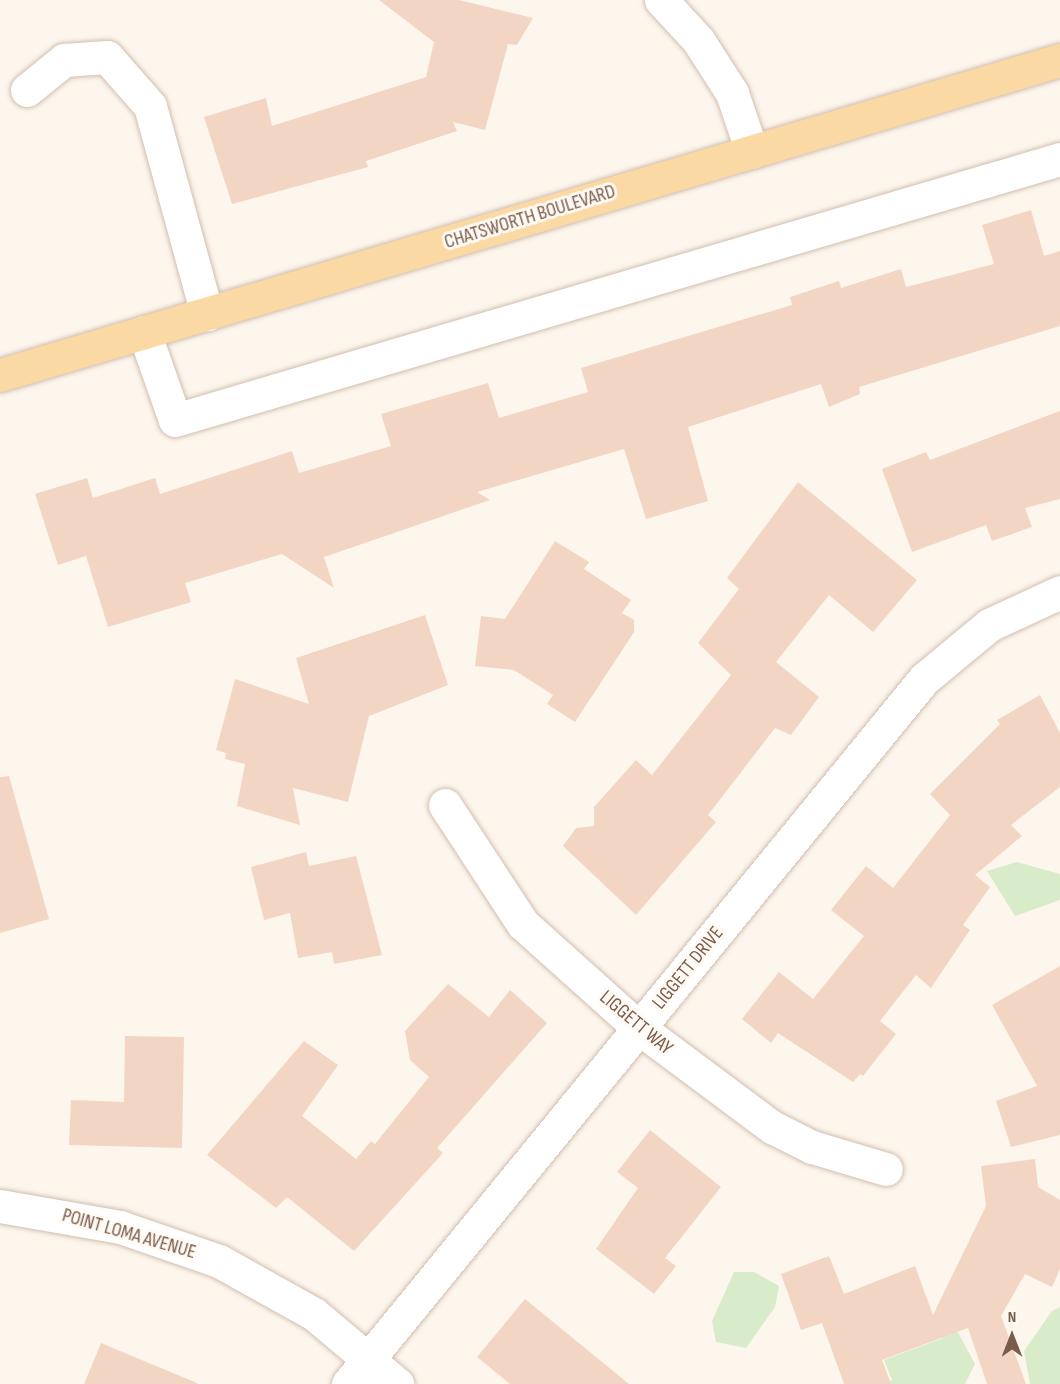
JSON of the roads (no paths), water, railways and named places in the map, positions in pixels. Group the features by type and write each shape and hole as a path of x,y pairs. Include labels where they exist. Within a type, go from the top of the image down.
{"main road":[{"name":"CHATSWORTH BOULEVARD","path":"0,375 1060,60"}],"street":[{"path":"661,0 698,40 732,93 752,152"},
{"path":"27,90 64,60 107,57 150,106 207,314"},
{"path":"144,332 175,420 1060,159"},
{"name":"LIGGETT DRIVE","path":"348,1384 924,679 989,625 1060,592"},
{"name":"LIGGETT WAY","path":"445,805 523,924 639,1028 762,1122 812,1146 886,1169"},
{"name":"POINT LOMA AVENUE","path":"0,1206 120,1227 219,1261 294,1301 369,1357 397,1384"}]}
